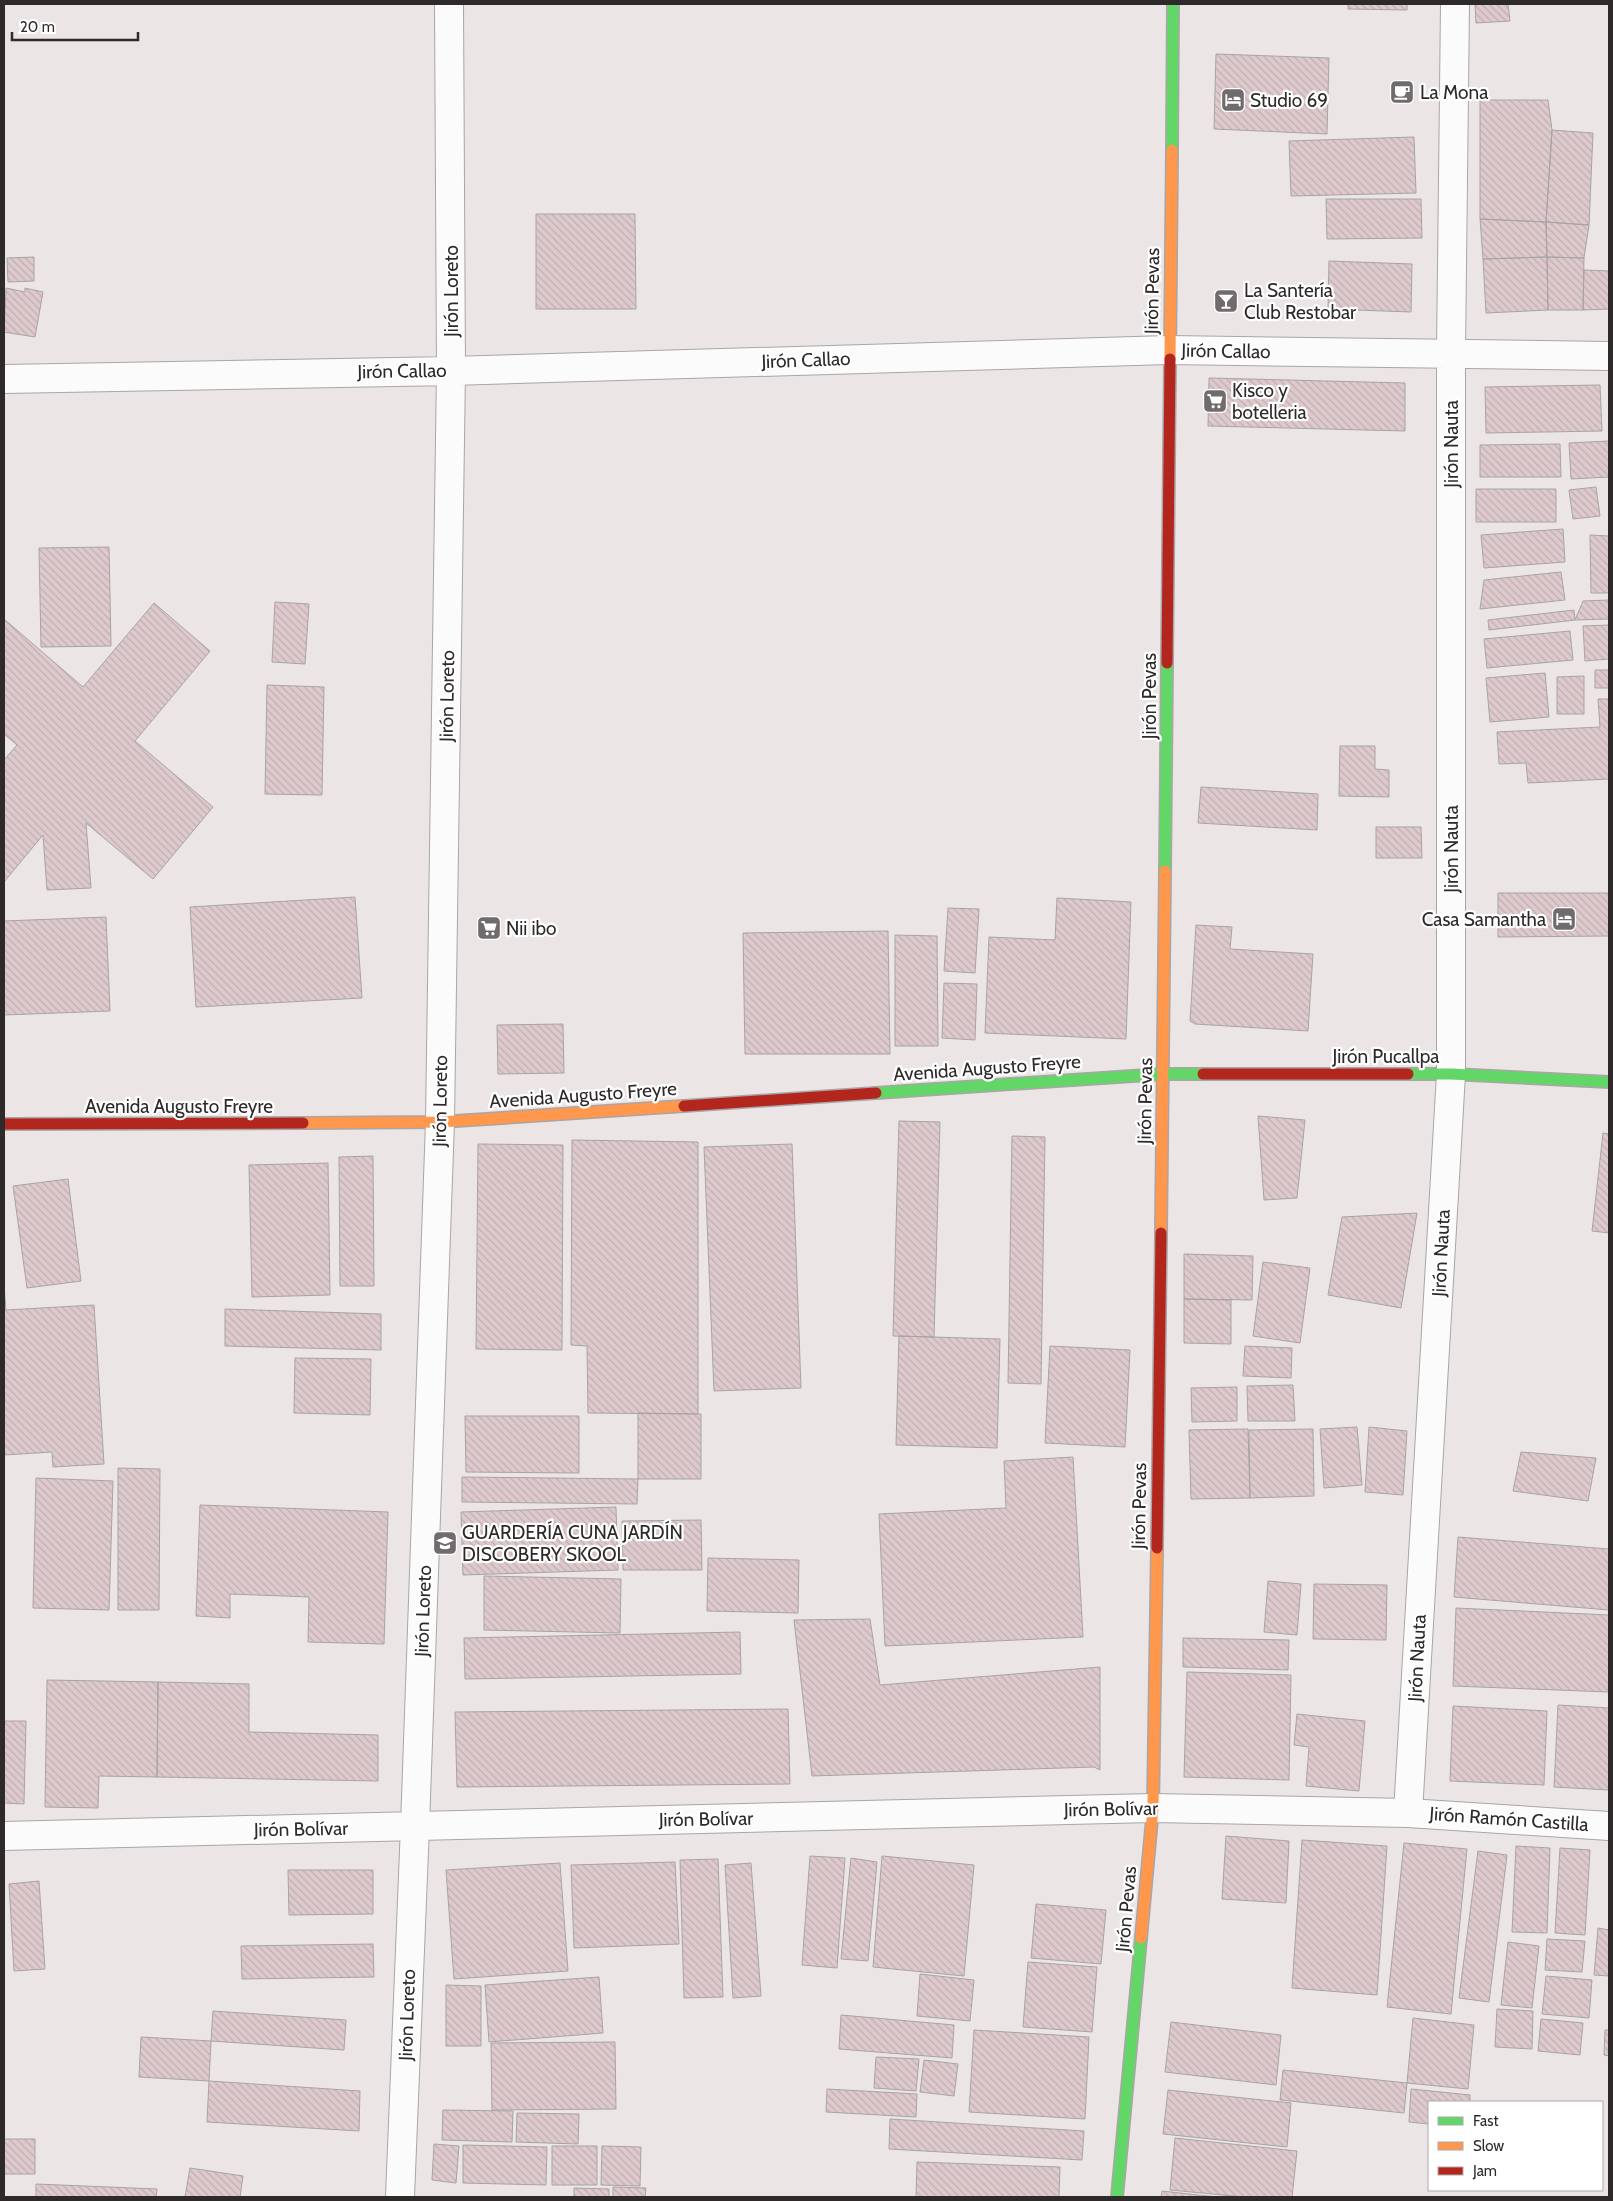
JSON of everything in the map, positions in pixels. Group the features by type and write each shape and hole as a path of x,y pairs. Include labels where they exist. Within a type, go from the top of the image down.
{"street":[{"name":"Jirón Loreto","path":"400,2197 440,1122 452,371 449,4"},
{"name":"Jirón Pevas","path":"1117,2197 1153,1808 1163,1074 1173,4"},
{"name":"Jirón Nauta","path":"1408,1813 1451,1074 1451,353 1455,4"},
{"name":"Jirón Callao","path":"4,379 452,371 1169,350 1609,356"},
{"name":"Jirón Pucallpa","path":"1163,1074 1451,1074 1609,1082"},
{"name":"Avenida Augusto Freyre","path":"4,1124 440,1122 1163,1074"},
{"name":"Jirón Bolívar","path":"4,1836 1153,1808 1408,1813"},
{"name":"Jirón Ramón Castilla","path":"1408,1813 1609,1826"}],"building":[{"path":"1348,4 1407,4 1407,10 1348,9"},
{"path":"1475,4 1508,4 1510,21 1476,23"},
{"path":"1216,54 1329,58 1327,134 1214,129"},
{"path":"1480,100 1548,100 1552,130 1546,222 1480,219"},
{"path":"1552,130 1593,133 1589,225 1546,222"},
{"path":"1414,137 1416,193 1291,196 1289,141"},
{"path":"1326,199 1421,199 1422,238 1327,239"},
{"path":"536,214 635,214 636,309 536,309"},
{"path":"1480,219 1546,222 1547,257 1483,259"},
{"path":"1546,222 1589,225 1584,258 1547,257"},
{"path":"34,257 34,281 8,282 7,258"},
{"path":"1547,257 1548,310 1486,313 1483,259"},
{"path":"1547,257 1584,258 1583,310 1548,310"},
{"path":"1329,261 1412,264 1411,312 1328,309"},
{"path":"1584,270 1609,271 1609,309 1583,310"},
{"path":"6,288 25,292 25,288 43,292 35,337 4,332"},
{"path":"1209,378 1405,383 1405,431 1208,426"},
{"path":"1600,385 1602,431 1486,433 1485,387"},
{"path":"1609,441 1609,477 1571,479 1569,443"},
{"path":"1560,444 1561,477 1480,477 1480,445"},
{"path":"1596,487 1600,516 1573,519 1569,490"},
{"path":"1476,489 1556,489 1556,522 1476,522"},
{"path":"1563,529 1565,562 1484,568 1481,535"},
{"path":"1590,535 1609,536 1609,593 1591,593"},
{"path":"109,547 111,646 41,647 39,548"},
{"path":"1561,572 1565,600 1480,609 1484,580"},
{"path":"1609,600 1609,619 1575,620 1583,601"},
{"path":"275,602 309,604 305,664 272,662"},
{"path":"154,603 210,651 135,741 213,807 153,879 86,823 91,888 47,890 43,835 4,882 4,760 17,745 4,734 4,619 83,687"},
{"path":"1574,610 1575,620 1489,630 1488,620"},
{"path":"1609,625 1609,659 1585,661 1583,626"},
{"path":"1570,631 1573,660 1487,668 1484,639"},
{"path":"1595,670 1609,670 1609,688 1595,688"},
{"path":"1545,673 1549,717 1490,722 1486,678"},
{"path":"1584,676 1584,714 1557,714 1557,677"},
{"path":"267,685 324,687 322,795 265,794"},
{"path":"1598,699 1609,699 1609,779 1528,783 1526,763 1499,764 1497,732 1600,727"},
{"path":"1340,746 1375,746 1375,769 1389,770 1389,797 1339,796"},
{"path":"1201,787 1318,794 1317,830 1198,823"},
{"path":"1376,827 1421,827 1422,858 1376,858"},
{"path":"1498,893 1609,893 1609,936 1498,937"},
{"path":"355,897 362,998 196,1007 190,907"},
{"path":"1057,898 1131,902 1126,1039 985,1033 989,937 1055,940"},
{"path":"948,908 979,909 975,973 944,971"},
{"path":"106,917 110,1011 4,1015 4,921"},
{"path":"1196,925 1232,927 1230,949 1313,954 1308,1031 1195,1024 1190,1021"},
{"path":"888,931 890,1054 745,1054 743,933"},
{"path":"895,935 937,936 938,1046 895,1046"},
{"path":"944,983 977,984 975,1040 942,1038"},
{"path":"563,1024 564,1073 498,1074 497,1025"},
{"path":"1258,1116 1305,1120 1297,1198 1264,1200"},
{"path":"899,1121 940,1122 934,1337 893,1336"},
{"path":"1603,1133 1609,1134 1609,1233 1592,1231"},
{"path":"1012,1136 1045,1137 1041,1384 1008,1383"},
{"path":"572,1140 698,1142 698,1414 588,1413 587,1346 571,1345"},
{"path":"478,1144 563,1145 562,1350 476,1349"},
{"path":"792,1144 801,1388 714,1391 704,1147"},
{"path":"373,1156 374,1286 340,1286 339,1157"},
{"path":"328,1163 330,1295 252,1297 249,1165"},
{"path":"68,1179 81,1281 27,1288 13,1186"},
{"path":"1417,1213 1401,1308 1328,1295 1342,1217"},
{"path":"1184,1254 1253,1256 1252,1300 1184,1299"},
{"path":"1263,1262 1310,1268 1300,1343 1253,1336"},
{"path":"4,1286 6,1310 94,1305 104,1464 53,1467 52,1452 4,1455"},
{"path":"1184,1299 1231,1300 1231,1344 1184,1343"},
{"path":"225,1309 381,1314 381,1350 225,1346"},
{"path":"899,1336 1000,1339 997,1448 896,1445"},
{"path":"1050,1346 1130,1350 1125,1447 1045,1443"},
{"path":"1245,1346 1292,1348 1291,1378 1243,1376"},
{"path":"295,1358 371,1359 370,1415 294,1413"},
{"path":"1293,1385 1295,1421 1248,1421 1247,1386"},
{"path":"1237,1387 1237,1421 1192,1422 1191,1388"},
{"path":"638,1413 701,1414 701,1479 638,1479"},
{"path":"465,1416 579,1416 579,1473 466,1472"},
{"path":"1357,1427 1362,1485 1324,1488 1320,1429"},
{"path":"1369,1427 1407,1431 1403,1495 1365,1492"},
{"path":"1248,1429 1250,1498 1191,1499 1189,1430"},
{"path":"1313,1429 1314,1496 1250,1498 1249,1430"},
{"path":"1521,1452 1596,1458 1588,1501 1513,1491"},
{"path":"1073,1457 1083,1637 885,1646 879,1514 1006,1508 1004,1461"},
{"path":"118,1468 160,1469 159,1610 118,1610"},
{"path":"462,1477 638,1479 637,1504 462,1502"},
{"path":"36,1478 113,1481 109,1610 33,1608"},
{"path":"200,1505 388,1512 384,1644 308,1642 309,1597 230,1594 230,1618 196,1616"},
{"path":"616,1507 618,1570 463,1575 461,1512"},
{"path":"701,1520 702,1570 623,1570 622,1521"},
{"path":"1458,1537 1609,1549 1609,1610 1454,1597"},
{"path":"708,1558 799,1560 798,1613 707,1611"},
{"path":"484,1576 621,1579 620,1633 484,1630"},
{"path":"1268,1581 1301,1584 1297,1635 1264,1632"},
{"path":"1314,1584 1387,1585 1386,1640 1313,1639"},
{"path":"1456,1608 1609,1615 1609,1692 1453,1686"},
{"path":"870,1619 880,1685 1100,1667 1100,1770 1094,1767 812,1776 794,1620"},
{"path":"740,1632 741,1674 465,1679 464,1638"},
{"path":"1183,1638 1289,1640 1288,1670 1183,1667"},
{"path":"1187,1672 1291,1675 1289,1780 1184,1777"},
{"path":"47,1680 158,1682 157,1777 99,1776 98,1808 45,1807"},
{"path":"158,1682 249,1684 249,1732 378,1735 378,1781 157,1777"},
{"path":"1558,1705 1609,1708 1609,1790 1554,1787"},
{"path":"1453,1706 1547,1711 1544,1785 1450,1781"},
{"path":"788,1709 790,1784 457,1787 455,1712"},
{"path":"1297,1714 1365,1721 1359,1791 1306,1786 1309,1747 1294,1745"},
{"path":"4,1721 26,1721 24,1804 4,1803"},
{"path":"1226,1836 1289,1841 1286,1903 1222,1899"},
{"path":"1302,1840 1387,1846 1377,1995 1292,1988"},
{"path":"1404,1843 1467,1849 1451,2014 1387,2007"},
{"path":"1516,1846 1550,1848 1547,1933 1512,1932"},
{"path":"1560,1848 1590,1850 1585,1935 1555,1933"},
{"path":"1478,1851 1507,1855 1489,2002 1459,1998"},
{"path":"810,1856 845,1858 837,1968 802,1965"},
{"path":"882,1856 974,1865 964,1976 873,1967"},
{"path":"851,1858 877,1862 868,1961 841,1959"},
{"path":"718,1859 723,1997 684,1998 680,1860"},
{"path":"675,1862 679,1944 574,1948 571,1865"},
{"path":"560,1863 568,1971 454,1979 446,1870"},
{"path":"751,1863 761,1996 733,1998 725,1865"},
{"path":"288,1870 373,1870 373,1914 289,1915"},
{"path":"39,1881 45,1969 14,1971 9,1884"},
{"path":"1036,1904 1106,1910 1101,1964 1031,1958"},
{"path":"1598,1928 1609,1930 1609,1976 1594,1975"},
{"path":"1547,1939 1585,1941 1582,1972 1545,1970"},
{"path":"1508,1942 1539,1946 1532,2008 1501,2005"},
{"path":"373,1944 374,1977 242,1979 241,1946"},
{"path":"1028,1962 1097,1967 1092,2032 1023,2027"},
{"path":"920,1974 974,1980 970,2021 917,2016"},
{"path":"1546,1976 1592,1980 1589,2018 1542,2014"},
{"path":"599,1977 603,2033 489,2042 485,1985"},
{"path":"446,1985 481,1986 481,2046 446,2046"},
{"path":"1497,2009 1533,2011 1532,2049 1495,2047"},
{"path":"213,2011 346,2020 344,2050 211,2041"},
{"path":"841,2015 954,2025 952,2058 839,2049"},
{"path":"1413,2018 1474,2025 1468,2089 1407,2083"},
{"path":"1541,2019 1583,2023 1580,2055 1538,2051"},
{"path":"1171,2022 1281,2035 1276,2085 1165,2072"},
{"path":"974,2030 1089,2037 1085,2119 969,2112"},
{"path":"1605,2030 1609,2030 1609,2056 1604,2055"},
{"path":"141,2037 211,2041 209,2081 139,2077"},
{"path":"615,2042 616,2109 492,2110 491,2043"},
{"path":"876,2057 919,2059 916,2091 874,2088"},
{"path":"924,2060 958,2064 954,2096 920,2092"},
{"path":"1283,2070 1407,2083 1404,2113 1280,2100"},
{"path":"209,2081 360,2091 359,2131 207,2122"},
{"path":"827,2089 917,2094 916,2117 826,2112"},
{"path":"1411,2089 1470,2095 1470,2101 1428,2101 1428,2124 1409,2122"},
{"path":"1168,2090 1291,2103 1287,2147 1163,2134"},
{"path":"443,2110 513,2111 512,2142 442,2140"},
{"path":"517,2113 579,2114 578,2144 516,2142"},
{"path":"890,2119 1084,2131 1082,2160 889,2149"},
{"path":"1175,2138 1297,2151 1292,2197 1244,2197 1170,2190"},
{"path":"4,2139 35,2139 35,2174 4,2174"},
{"path":"434,2144 459,2146 456,2183 432,2180"},
{"path":"463,2145 547,2147 546,2185 463,2183"},
{"path":"552,2146 597,2146 597,2185 552,2185"},
{"path":"602,2146 641,2147 640,2186 601,2185"},
{"path":"917,2162 1060,2167 1059,2197 916,2197"},
{"path":"190,2168 243,2176 240,2197 185,2197"},
{"path":"36,2184 157,2189 156,2197 36,2197"},
{"path":"613,2187 646,2188 645,2197 613,2197"},
{"path":"574,2188 609,2189 609,2197 574,2197"},
{"path":"1162,2191 1217,2197 1161,2197"}],"traffic: fast":[{"path":"1172,150 1173,4"},
{"path":"1165,871 1167,663"},
{"path":"876,1093 1163,1074 1203,1074"},
{"path":"1408,1074 1451,1074 1609,1082"},
{"path":"1117,2197 1141,1938"}],"traffic: slow":[{"path":"1170,359 1172,150"},
{"path":"1161,1233 1165,871"},
{"path":"303,1123 440,1122 684,1106"},
{"path":"1141,1938 1153,1808 1157,1548"}],"traffic: jam":[{"path":"1167,663 1170,359"},
{"path":"1203,1074 1408,1074"},
{"path":"684,1106 876,1093"},
{"path":"4,1124 303,1123"},
{"path":"1157,1548 1161,1233"}],"place":[{"name":"La Mona","path":"1402,92"},
{"name":"Studio 69","path":"1233,100"},
{"name":"La Santería Club Restobar","path":"1226,301"},
{"name":"Kisco y botelleria","path":"1215,401"},
{"name":"Casa Samantha","path":"1564,919"},
{"name":"Nii ibo","path":"489,928"},
{"name":"GUARDERÍA CUNA JARDÍN DISCOBERY SKOOL","path":"445,1543"}]}
